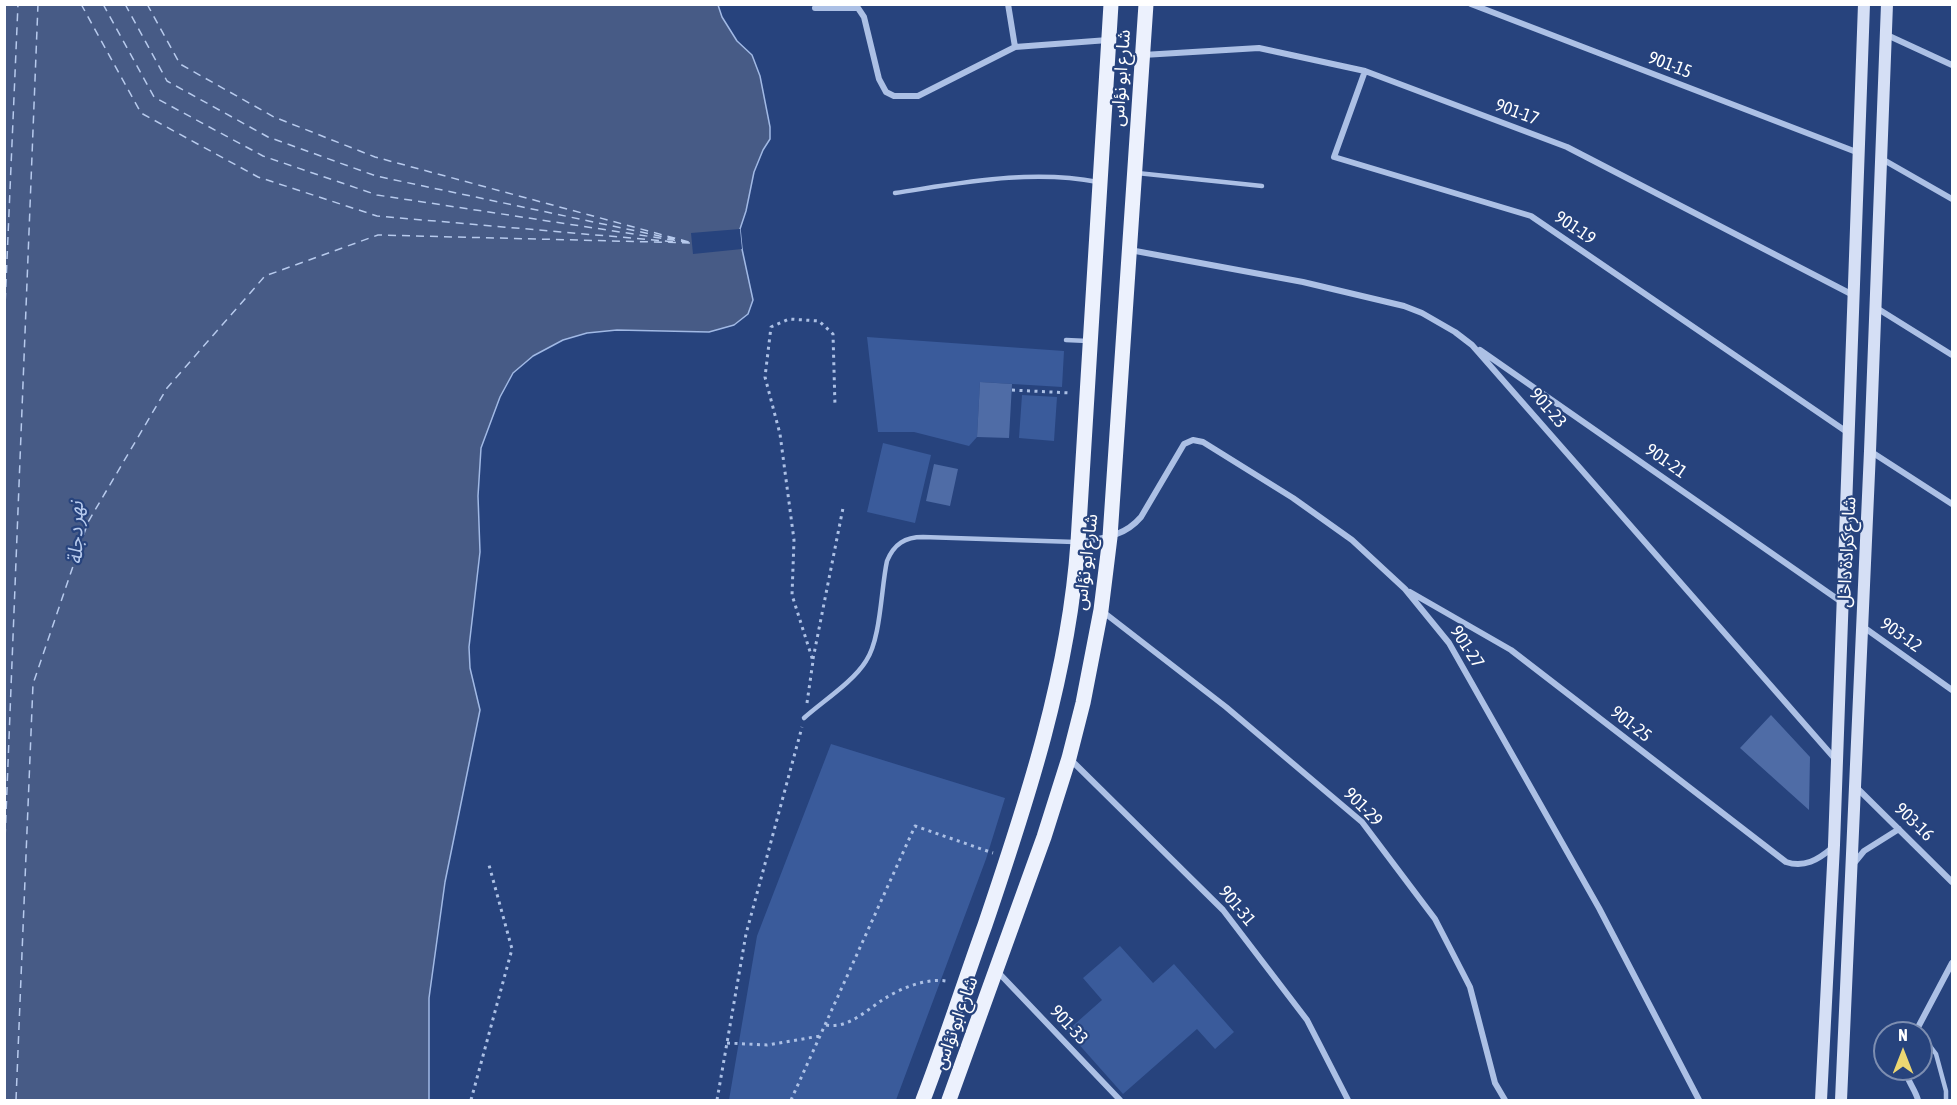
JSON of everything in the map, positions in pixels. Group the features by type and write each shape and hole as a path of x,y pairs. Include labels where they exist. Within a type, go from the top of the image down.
{"main road":[{"name":"شارع ابو نؤاس","path":"923,1101 1015,837 1063,657 1072,603 1078,542 1111,4"},
{"name":"شارع ابو نؤاس","path":"949,1101 1044,837 1069,758 1083,703 1101,610 1110,537 1146,4"},
{"name":"شارع كرادة داخل","path":"1821,1101 1834,845 1864,4"},
{"name":"شارع كرادة داخل","path":"1841,1101 1887,4"}],"street":[{"path":"1008,4 1015,46"},
{"name":"901-15","path":"1471,4 1859,153"},
{"path":"815,8 858,8 864,17 879,79 886,92 894,96 918,96 1015,46 1108,40"},
{"path":"1886,34 1953,65"},
{"name":"901-17","path":"1142,55 1259,48 1365,71 1567,147 1853,296"},
{"name":"901-19","path":"1365,71 1334,157 1531,216 1848,432"},
{"path":"1882,159 1953,199"},
{"name":"901-23","path":"1130,250 1303,282 1404,306 1447,327 1472,345 1837,761"},
{"path":"1875,307 1953,355"},
{"name":"901-21","path":"1472,345 1843,603"},
{"name":"901-27","path":"1078,542 1110,537 1133,527 1184,444 1193,440 1203,442 1293,498 1352,540 1405,589 1449,643 1599,908 1699,1101"},
{"path":"1870,451 1953,504"},
{"name":"901-25","path":"1405,589 1511,650 1786,862 1803,864 1814,861 1834,845"},
{"name":"901-29","path":"1101,610 1226,707 1362,822 1435,919 1470,987 1496,1083 1505,1101"},
{"name":"903-12","path":"1861,626 1953,690"},
{"name":"901-31","path":"1069,758 1224,910 1307,1020 1348,1101"},
{"name":"903-16","path":"1854,785 1953,882"},
{"path":"1850,874 1863,851 1899,829"},
{"path":"1924,1021 1953,963"},
{"name":"901-33","path":"996,969 1120,1101"},
{"path":"1908,1081 1918,1101"}],"lane":[{"path":"1134,172 1262,186"},
{"path":"895,193 998,178 1028,176 1101,182"},
{"path":"1066,340 1090,342"},
{"path":"804,718 858,672 868,659 874,643 887,561 892,550 900,542 923,537 1078,542"},
{"path":"1933,1050 1946,1091 1946,1101"}],"path":[{"path":"813,661 792,595 794,540 780,434 765,377 771,327 789,319 819,321 833,334 835,406"},
{"path":"1012,390 1072,393"},
{"path":"717,1101 746,934 804,718 843,508"},
{"path":"791,1101 915,826 993,853"},
{"path":"471,1101 512,949 489,865"},
{"path":"825,1025 834,1026 858,1017 898,990 916,984 946,981"},
{"path":"727,1043 767,1045 820,1036"}],"shaded area":[{"path":"867,337 1064,351 1062,387 980,382 977,437 969,446 914,432 878,432"},
{"path":"1022,395 1057,397 1054,441 1019,438"},
{"path":"883,443 931,455 915,523 867,512"},
{"path":"831,744 1005,798 986,859 896,1100 729,1100 757,936"},
{"path":"1120,946 1153,983 1174,964 1234,1032 1215,1049 1197,1029 1123,1094 1067,1031 1102,1000 1083,978"}],"water":[{"name":"نهر دجلة","path":"5,5 718,5 722,17 737,41 752,55 760,76 770,127 770,139 754,172 740,229 753,300 748,314 734,325 709,332 617,330 587,333 563,340 533,356 513,373 500,397 481,448 478,496 480,552 469,647 470,668 480,710 445,882 429,998 429,1100 5,1100"}],"pier":[{"path":"740,229 742,249 693,254 691,233"}],"building":[{"path":"980,382 1012,384 1009,438 977,437"},
{"path":"934,464 958,469 950,506 926,501"},
{"path":"1771,715 1810,757 1809,810 1740,748"}],"ferry route":[{"path":"4,329 18,4"},
{"path":"4,865 38,4"},
{"path":"81,4 141,113 258,177 377,216 677,242"},
{"path":"103,4 154,97 263,156 377,195 686,242"},
{"path":"125,4 167,81 268,137 376,176 674,239"},
{"path":"147,4 180,64 274,117 375,157 689,242"},
{"path":"16,1100 33,684 88,522 167,388 265,276 378,235 693,243"}]}
